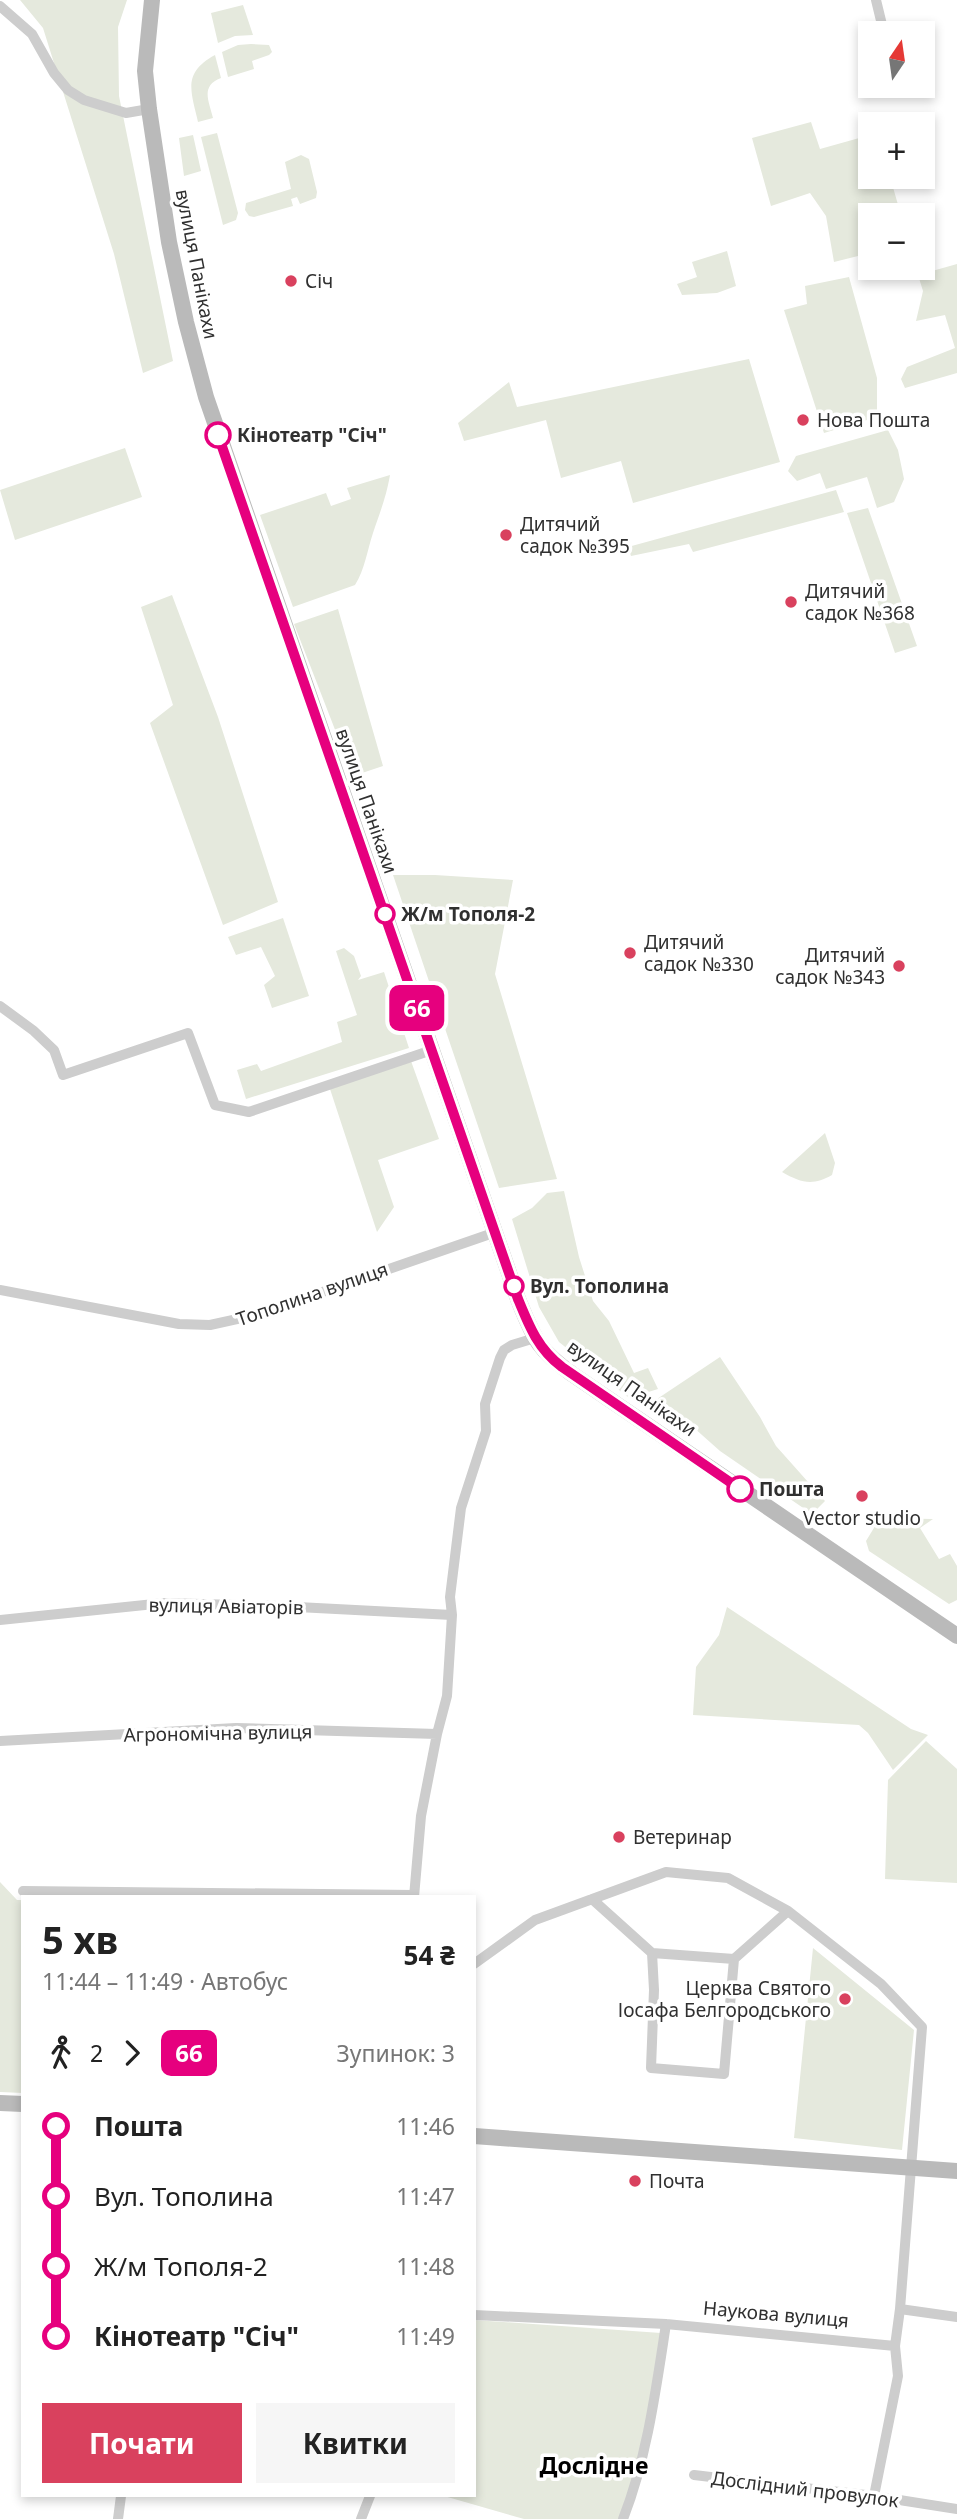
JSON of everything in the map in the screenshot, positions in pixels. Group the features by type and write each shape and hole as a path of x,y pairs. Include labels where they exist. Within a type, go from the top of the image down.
{"street":[{"path":"876,0 881,21"},
{"name":"вулиця Панікахи","path":"154,3 145,71 149,110 177,284 209,407 518,1299 535,1338 551,1359 572,1374 957,1636"},
{"path":"0,6 32,34 54,73 68,90 85,100 126,113 149,110"},
{"path":"0,1006 54,1050 63,1075 188,1033 215,1105 249,1112 432,1050"},
{"name":"Тополина вулиця","path":"0,1290 178,1324 210,1325 256,1315 496,1232"},
{"path":"413,1895 416,1849 437,1734 447,1696 452,1615 450,1597 459,1518 486,1432 484,1413 487,1395 505,1350 535,1338"},
{"name":"вулиця Авіаторів","path":"0,1620 164,1603 452,1615"},
{"name":"Агрономічна вулиця","path":"0,1741 236,1728 437,1734"},
{"path":"476,1963 535,1920 666,1872 728,1878 788,1910 881,1984 922,2027 895,2346 898,2376 874,2496"},
{"path":"23,1891 335,1895"},
{"path":"592,1899 652,1953 734,1959"},
{"path":"652,1953 654,1990 651,2068 724,2074 734,1959 788,1910"},
{"path":"0,2103 21,2104"},
{"path":"476,2136 957,2171"},
{"path":"900,2309 957,2316"},
{"name":"Наукова вулиця","path":"476,2315 666,2324 895,2346"},
{"path":"624,2519 653,2407 666,2324"},
{"name":"Дослідний провулок","path":"694,2475 874,2496 957,2509"},
{"path":"118,2519 121,2497"},
{"path":"361,2519 370,2497"}],"shaded area":[{"path":"20,0 127,0 118,27 119,96 173,361 143,373 114,254 43,28"},
{"path":"243,5 253,35 235,36 218,43 211,13"},
{"path":"238,45 269,45 272,52 252,61 254,69 228,77 222,52"},
{"path":"215,55 221,78 214,81 208,90 213,118 198,122 192,92 193,76 197,69"},
{"path":"811,122 820,149 858,138 858,189 893,189 898,203 858,203 858,256 834,262 826,216 810,193 771,206 752,138"},
{"path":"217,133 238,213 236,220 223,225 201,137"},
{"path":"193,135 201,171 184,176 179,138"},
{"path":"301,155 309,159 316,198 300,204 297,197 291,199 293,206 249,216 245,210 246,203 291,189 285,162"},
{"path":"727,251 736,286 717,293 682,295 677,284 697,277 692,262"},
{"path":"957,264 957,373 905,388 901,379 907,367 955,348 945,315 916,321 923,291 920,280 935,280 935,270"},
{"path":"849,277 877,378 877,417 824,433 784,310 807,304 805,286"},
{"path":"749,359 780,462 633,503 621,461 561,478 546,420 464,441 458,423 509,382 517,407"},
{"path":"888,430 898,450 904,479 894,502 877,508 867,477 826,489 820,473 797,481 788,471 796,456"},
{"path":"125,448 142,497 15,540 0,490"},
{"path":"390,475 364,566 355,585 293,607 260,515 326,493 331,506 351,499 347,488"},
{"path":"836,490 844,512 693,552 689,544 631,556 628,547"},
{"path":"868,508 917,646 895,653 847,513"},
{"path":"172,595 218,717 278,902 223,925 150,723 173,705 141,607"},
{"path":"338,609 383,766 353,776 294,624"},
{"path":"393,875 513,880 495,974 557,1179 499,1188"},
{"path":"283,918 309,996 272,1008 264,985 275,976 261,947 236,955 228,937"},
{"path":"344,948 354,956 361,976 358,980 384,972 409,1048 246,1099 237,1070 257,1064 261,1071 342,1042 337,1022 357,1015 336,951"},
{"path":"411,1061 439,1139 378,1160 394,1207 377,1232 330,1089"},
{"path":"825,1133 835,1163 832,1175 819,1181 807,1182 782,1172"},
{"path":"564,1191 579,1257 593,1301 609,1321 634,1373 648,1368 658,1389 629,1398 559,1342 539,1307 512,1219 532,1208 547,1193"},
{"path":"720,1357 776,1446 825,1501 812,1514 720,1451 693,1427 654,1401"},
{"path":"880,1518 933,1519 920,1528 939,1559 950,1554 957,1566 957,1600 949,1604 869,1551 866,1541"},
{"path":"727,1607 911,1729 928,1735 893,1770 868,1733 859,1725 693,1715 696,1667 719,1635"},
{"path":"926,1741 957,1769 957,1883 885,1879 888,1780"},
{"path":"0,1882 17,1900 21,1900 21,2093 0,2092"},
{"path":"813,1948 914,2030 902,2150 794,2138"},
{"path":"476,2320 661,2333 640,2451 619,2519 524,2519 447,2497 476,2497"}],"bus line":[{"name":"66","path":"218,435 518,1299 535,1338 551,1359 740,1489"}],"place":[{"name":"Січ","path":"291,281"},
{"name":"Нова Пошта","path":"803,420"},
{"name":"Кінотеатр \"Січ\"","path":"218,435"},
{"name":"Дитячий садок №395","path":"506,535"},
{"name":"Дитячий садок №368","path":"791,602"},
{"name":"Ж/м Тополя-2","path":"385,914"},
{"name":"Дитячий садок №330","path":"630,953"},
{"name":"Дитячий садок №343","path":"899,966"},
{"name":"Вул. Тополина","path":"514,1286"},
{"name":"Пошта","path":"740,1489"},
{"name":"Vector studio","path":"862,1496"},
{"name":"Ветеринар","path":"619,1837"},
{"name":"Церква Святого Іосафа Белгородського","path":"845,1999"},
{"name":"Почта","path":"635,2181"}],"district":[{"name":"Дослідне","path":"594,2465"}]}
